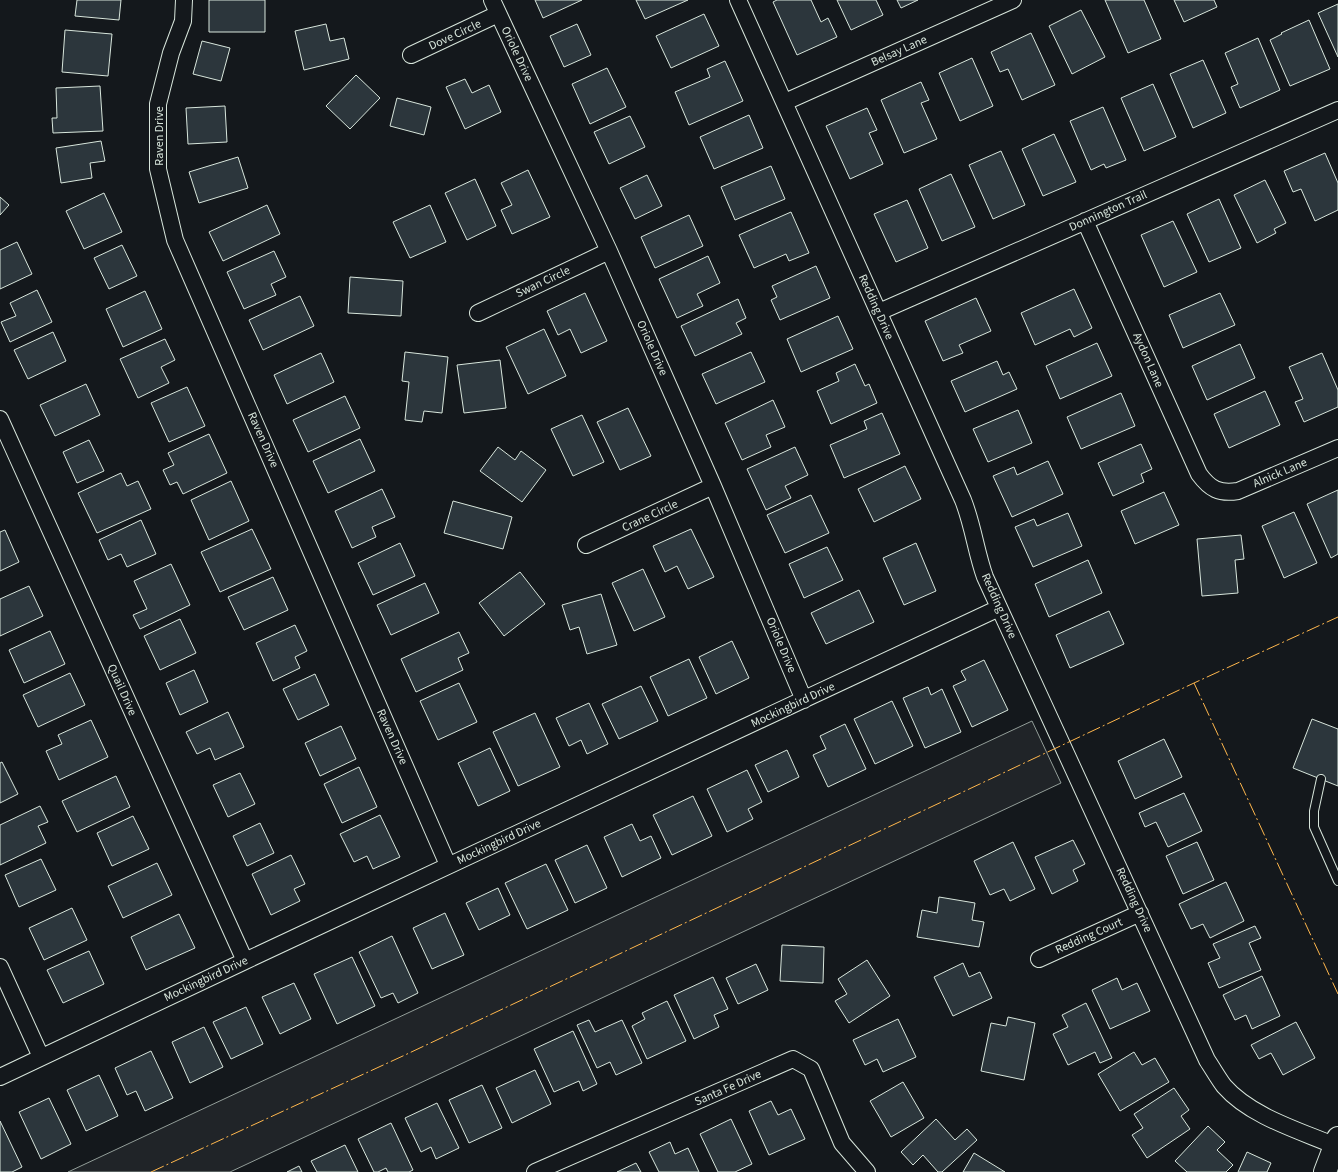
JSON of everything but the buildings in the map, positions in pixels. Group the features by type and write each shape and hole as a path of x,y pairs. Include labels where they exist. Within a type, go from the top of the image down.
{"main road":[{"path":"1325,1172 1337,1144"}],"street":[{"name":"Raven Drive","path":"184,0 183,21 171,53 158,104 158,169 175,240 448,865"},
{"name":"Redding Drive","path":"738,0 964,500 973,528 980,564 999,608 1207,1060 1224,1086 1235,1096 1258,1112 1271,1119 1337,1144"},
{"name":"Belsay Lane","path":"785,102 1014,0"},
{"name":"Dove Circle","path":"411,55 495,7"},
{"name":"Oriole Drive","path":"495,7 609,251 713,486 804,700"},
{"name":"Donnington Trail","path":"879,312 1338,110"},
{"name":"Aydon Lane","path":"1085,221 1199,474 1205,482 1213,488 1221,491"},
{"name":"Swan Circle","path":"478,313 609,251"},
{"name":"Quail Drive","path":"0,419 244,961"},
{"name":"Alnick Lane","path":"1221,491 1229,492 1243,489 1338,448"},
{"name":"Crane Circle","path":"586,545 713,486"},
{"name":"Mockingbird Drive","path":"0,1077 448,865 999,608"},
{"name":"Redding Court","path":"1039,959 1140,913"},
{"path":"0,967 41,1058"},
{"name":"Santa Fe Drive","path":"535,1172 793,1059 811,1069 842,1143 867,1172"}],"lane":[{"path":"1321,779 1314,811 1314,828 1338,881"}],"shaded area":[{"path":"1032,721 1061,783 230,1172 68,1172"}],"power":[{"path":"151,1172 405,1055 1194,683 1338,617"},
{"path":"1194,683 1338,994"}]}
